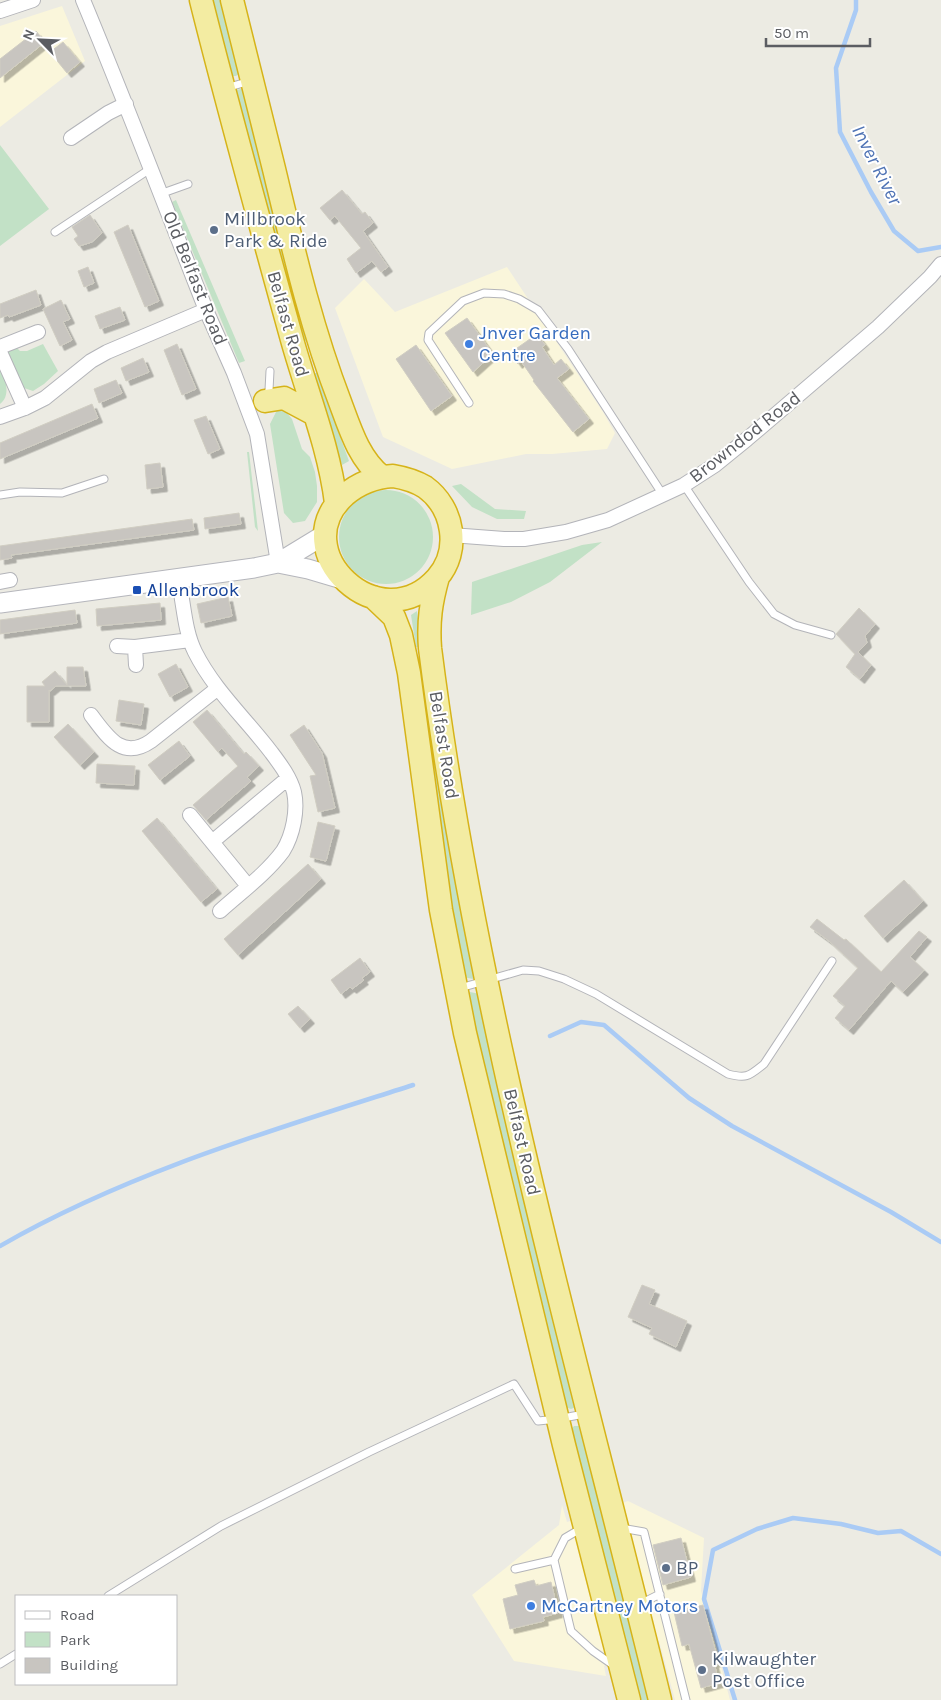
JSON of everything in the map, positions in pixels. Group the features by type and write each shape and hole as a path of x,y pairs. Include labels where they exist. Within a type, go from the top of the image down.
{"highway":[{"name":"Belfast Road","path":"201,0 270,263 329,460 336,503"},
{"name":"Belfast Road","path":"232,0 306,298 330,378 364,459 382,477"},
{"path":"256,404 284,398 291,400 314,414"},
{"path":"382,477 404,478 420,484 434,494 446,513 451,535 450,550 446,564 438,577 425,589 408,597 391,600 373,597 358,591 345,580 328,554 324,535 336,503 365,482 382,477"},
{"name":"Belfast Road","path":"438,577 430,607 430,648 451,789 486,982 539,1220 660,1700"},
{"name":"Belfast Road","path":"373,597 394,617 401,635 441,910 456,989 476,1081 558,1419 629,1700"}],"main road":[{"path":"0,603 254,568 278,563 324,535"},
{"path":"278,563 308,569 345,580"}],"street":[{"path":"0,11 33,0"},
{"name":"Old Belfast Road","path":"83,0 126,104 206,310 256,404 257,434 278,563"},
{"path":"71,138 108,113 126,104"},
{"name":"Browndod Road","path":"451,535 504,539 550,536 608,520 684,485 715,466 747,439 878,327 939,267"},
{"path":"0,417 45,398 91,361 107,352 206,310"},
{"path":"0,347 38,332"},
{"path":"0,352 25,408"},
{"path":"178,578 190,640 200,662 218,688 263,742 288,778 295,800 290,834 286,846 277,858 220,911"},
{"path":"117,646 136,647 190,640"},
{"path":"136,647 136,665"},
{"path":"91,715 114,743 124,747 139,746 151,741 218,688"},
{"path":"212,842 288,778"},
{"path":"190,815 248,886"}],"lane":[{"path":"224,88 252,80"},
{"path":"55,232 150,169"},
{"path":"160,194 188,184"},
{"path":"469,403 428,340 429,333 463,301 484,293 504,294 519,299 538,310 568,349 663,495"},
{"path":"256,404 269,390 270,371"},
{"path":"0,496 20,492 62,493 104,479"},
{"path":"684,485 749,582 774,614 795,626 831,635"},
{"path":"456,989 523,970 539,971 564,979 604,998 728,1074 742,1078 752,1074 764,1064 832,961"},
{"path":"110,1595 221,1526 369,1452 514,1384 538,1421 587,1413"},
{"path":"585,1526 565,1538 554,1560 571,1631 593,1651 622,1671"},
{"path":"616,1527 644,1532 686,1700"},
{"path":"515,1569 554,1560"},
{"path":"636,1606 660,1594"},
{"path":"0,1664 15,1655"}],"shaded area":[{"path":"62,6 85,61 0,127 0,26"},
{"path":"507,267 615,433 607,449 552,454 526,454 452,469 383,437 335,308 364,279 395,312"},
{"path":"628,1501 704,1538 701,1591 730,1700 675,1700 659,1641 604,1666 606,1676 514,1661 472,1595 559,1525 562,1505 567,1522"}],"green space":[{"path":"211,0 223,0 241,72 236,76 232,76 229,71"},
{"path":"245,88 308,340 302,342 256,176 236,90"},
{"path":"0,145 49,209 0,246"},
{"path":"176,200 245,361 239,363 172,202"},
{"path":"43,344 58,371 33,391 21,387 7,352 15,346 20,351 27,351"},
{"path":"0,368 6,382 6,392 0,404"},
{"path":"311,373 317,373 349,461 342,465"},
{"path":"277,410 286,412 292,419 302,449 310,457 315,472 317,502 305,521 293,523 284,513 270,424"},
{"path":"247,452 249,452 258,531 255,527"},
{"path":"461,484 495,509 526,511 524,519 497,519 472,507 452,486"},
{"path":"386,490 404,494 419,504 429,519 433,537 429,555 419,570 404,580 386,584 368,580 353,570 343,555 339,537 343,519 353,504 368,494"},
{"path":"602,542 550,582 511,602 471,615 472,582 582,545"},
{"path":"417,611 422,647 416,647 411,615"},
{"path":"425,673 476,970 473,979 463,977 451,914 420,675"},
{"path":"470,992 480,994 576,1407 571,1409 562,1406 466,997"},
{"path":"574,1426 580,1426 650,1700 636,1700 570,1431"}],"building":[{"path":"36,31 45,42 0,78 0,59"},
{"path":"63,42 80,62 67,73 50,52"},
{"path":"342,190 362,214 365,212 373,223 363,231 388,267 381,272 372,261 356,273 347,259 361,248 335,216 330,220 320,208"},
{"path":"90,215 102,233 92,242 79,246 74,239 78,236 72,227"},
{"path":"128,225 159,301 145,307 114,232"},
{"path":"88,267 94,283 84,287 78,271"},
{"path":"36,290 41,305 9,317 8,315 0,318 0,304"},
{"path":"61,300 70,319 63,322 72,340 60,346 43,309"},
{"path":"120,307 125,320 100,329 95,316"},
{"name":"Jnver Garden Centre","path":"467,318 493,354 473,372 445,333"},
{"path":"537,334 545,345 542,347 554,365 561,359 569,369 557,378 589,419 573,432 533,381 521,361 518,364 510,353"},
{"path":"177,344 196,389 182,395 164,350"},
{"path":"416,345 452,396 431,411 396,359"},
{"path":"143,358 149,372 126,381 121,368"},
{"path":"116,380 122,393 99,403 94,389"},
{"path":"92,404 98,418 0,459 0,443"},
{"path":"206,416 220,449 208,454 194,420"},
{"path":"160,463 163,487 147,489 145,465"},
{"path":"239,513 241,524 205,529 204,518"},
{"path":"192,519 194,530 11,555 12,558 0,560 0,546"},
{"path":"228,597 232,616 201,623 197,604"},
{"path":"160,603 161,620 97,626 96,609"},
{"path":"859,608 875,624 865,636 867,643 858,652 871,665 860,679 846,667 855,654 836,634"},
{"path":"75,610 77,623 0,634 0,620"},
{"path":"176,664 188,687 170,697 158,674"},
{"path":"67,667 83,667 86,686 56,686 49,690 49,722 27,722 27,686 45,686 42,682 55,671 67,685"},
{"path":"119,700 144,704 141,725 116,721"},
{"path":"207,710 244,754 246,752 259,766 247,777 251,781 206,820 193,805 238,766 222,748 218,752 193,722"},
{"path":"68,724 94,752 80,765 54,737"},
{"path":"304,725 322,753 335,808 318,812 310,776 316,775 290,735"},
{"path":"179,741 190,756 160,780 148,765"},
{"path":"97,764 135,766 134,785 96,783"},
{"path":"157,818 217,889 201,902 142,831"},
{"path":"318,822 335,826 326,861 310,857"},
{"path":"308,864 321,879 238,955 224,939"},
{"path":"904,880 923,901 883,938 864,916"},
{"path":"817,919 844,940 846,939 881,972 919,931 927,937 910,957 924,970 903,992 891,981 849,1030 835,1018 845,1006 833,996 858,968 829,941 810,927"},
{"path":"360,958 370,972 362,978 364,980 341,994 331,980"},
{"path":"298,1006 310,1019 300,1028 288,1014"},
{"path":"642,1285 655,1290 649,1304 687,1321 676,1347 649,1334 652,1328 628,1317"},
{"path":"681,1538 691,1577 663,1585 653,1545"},
{"name":"McCartney Motors","path":"534,1580 536,1586 551,1582 558,1613 543,1617 544,1621 510,1629 503,1599 518,1595 515,1585"},
{"path":"703,1605 718,1661 714,1663 719,1683 701,1688 689,1644 682,1646 674,1612"}],"waterway":[{"name":"Inver River","path":"856,0 856,10 836,68 840,132 871,192 894,231 918,251 941,247"},
{"path":"550,1036 581,1022 604,1025 689,1098 732,1126 891,1212 941,1242"},
{"path":"0,1246 49,1220 150,1174 255,1136 413,1085"},
{"path":"735,1700 704,1599 713,1550 757,1529 793,1518 841,1524 878,1533 901,1531 941,1554"}],"place":[{"name":"Millbrook Park & Ride","path":"214,230"},
{"name":"Jnver Garden Centre","path":"469,344"},
{"name":"Allenbrook","path":"137,590"},
{"name":"BP","path":"666,1568"},
{"name":"McCartney Motors","path":"531,1606"},
{"name":"Kilwaughter Post Office","path":"702,1670"}]}
